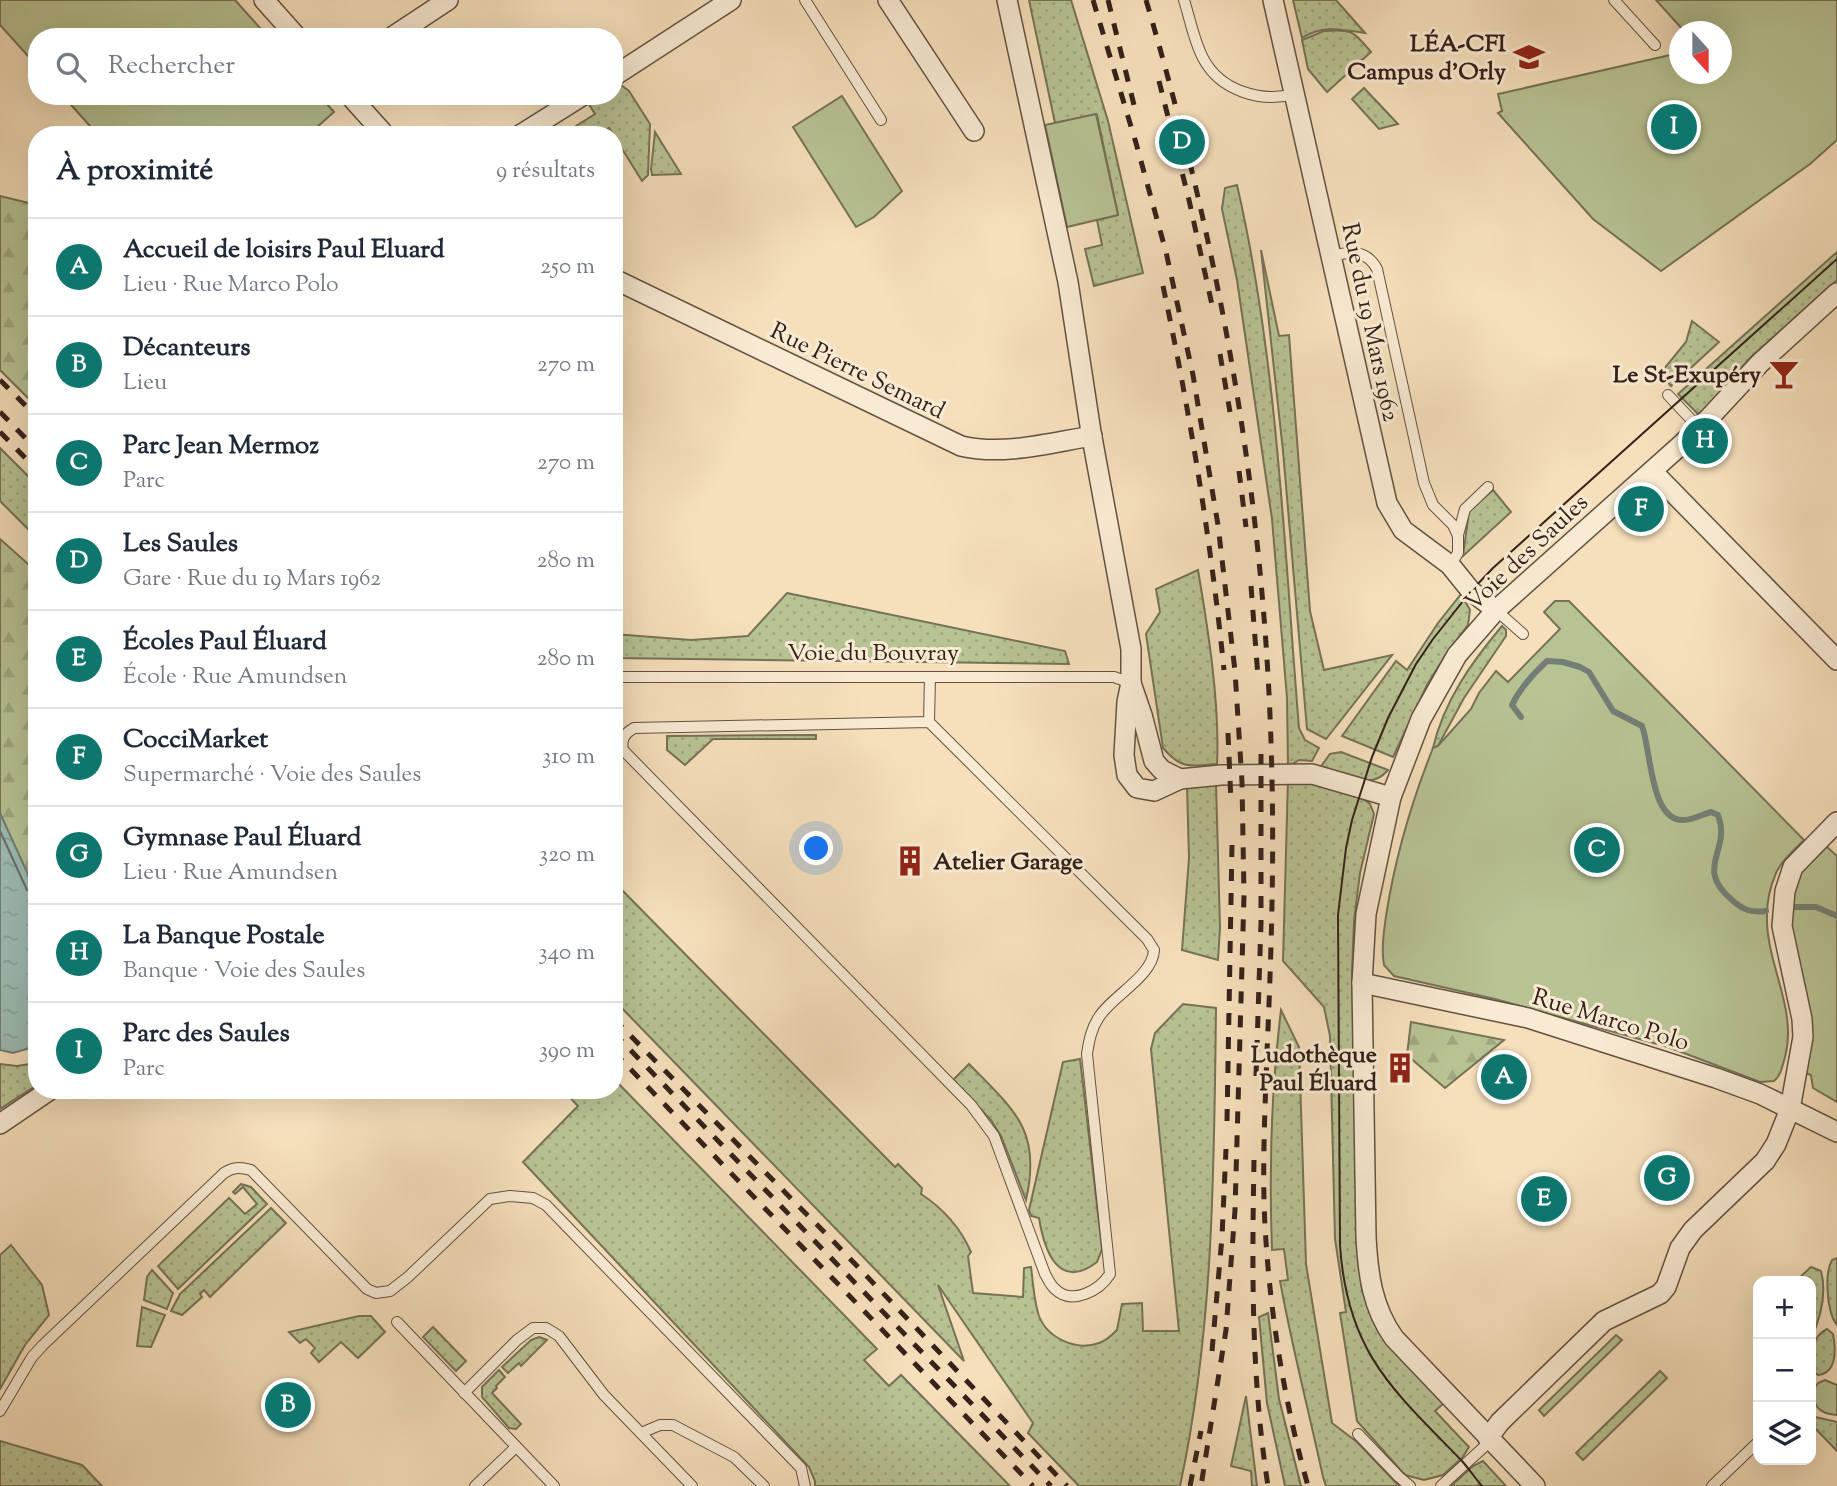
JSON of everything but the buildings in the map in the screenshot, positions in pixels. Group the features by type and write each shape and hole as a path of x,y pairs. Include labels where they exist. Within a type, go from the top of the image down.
{"street":[{"path":"264,0 289,28"},
{"path":"406,28 448,0"},
{"path":"623,70 731,0"},
{"path":"888,0 974,131"},
{"path":"1007,0 1068,282 1092,436 1131,649 1131,682 1124,738 1127,775 1137,788 1150,792 1180,779 1221,775 1312,774 1391,797"},
{"name":"Rue du 19 Mars 1962","path":"1273,0 1387,503 1403,530 1450,565 1471,591 1496,610"},
{"path":"358,105 377,126"},
{"path":"534,126 568,105"},
{"name":"Rue Pierre Semard","path":"623,283 961,446 982,451 1005,450 1092,436"},
{"name":"Voie des Saules","path":"1535,1486 1394,1338 1378,1310 1370,1284 1367,1262 1362,983 1366,914 1391,797 1421,719 1435,692 1457,655 1496,610 1699,428 1760,363 1837,293"},
{"path":"1652,471 1837,660"},
{"path":"1131,682 1152,757 1162,770 1180,779"},
{"path":"1488,1438 1500,1422 1604,1321 1660,1294 1666,1287 1680,1248 1693,1230 1765,1161 1776,1144 1790,1110 1803,1037 1802,1019 1782,926 1785,891 1793,867 1837,822"},
{"name":"Rue Marco Polo","path":"1362,983 1528,1018 1760,1094 1837,1132"},
{"path":"0,1124 37,1099"}],"lane":[{"path":"805,0 881,120"},
{"path":"1184,0 1203,60 1223,81 1233,88 1266,98 1295,94"},
{"path":"1614,0 1655,45"},
{"path":"1332,256 1362,254 1371,260 1377,269 1424,483 1433,505 1454,527 1458,536"},
{"path":"1668,395 1699,428"},
{"path":"1450,565 1458,553 1460,521 1465,509 1488,487"},
{"path":"1496,610 1523,634"},
{"name":"Voie du Bouvray","path":"623,677 1114,677 1131,682"},
{"path":"929,722 930,677"},
{"path":"623,740 624,735 634,728 929,722 1147,939 1154,950 1150,965 1100,1015 1090,1034 1087,1054 1110,1273 1103,1284 1089,1293 1070,1296 1055,1290 1045,1274 994,1136 971,1105 623,750"},
{"path":"0,1411 27,1365 43,1345 224,1173 241,1167 251,1170 367,1289 376,1293 390,1291 408,1277 490,1199 510,1196 533,1198 546,1205 801,1468 805,1486"},
{"path":"397,1322 554,1486"},
{"path":"464,1393 517,1340 533,1328 546,1328 559,1336 604,1395 692,1486"},
{"path":"641,1433 660,1425 673,1425 734,1457 764,1486"},
{"path":"1358,1434 1410,1486"},
{"path":"1441,1486 1484,1447 1488,1438"},
{"path":"475,1486 516,1447"},
{"path":"1712,1486 1753,1447"}],"green space":[{"path":"0,0 235,0 260,28 28,28 28,56 0,25"},
{"path":"1029,0 1071,0 1108,121 1143,273 1094,286 1085,249 1102,245 1097,220 1118,215 1097,115 1055,123"},
{"path":"1293,0 1336,0 1365,33 1326,29 1302,38"},
{"path":"1656,0 1837,0 1837,140 1810,164 1661,271 1593,219 1498,113 1502,111 1498,94 1669,55 1669,84 1732,84 1732,21 1675,21"},
{"path":"1341,30 1352,33 1371,52 1327,92 1308,69 1302,40 1324,31"},
{"path":"623,86 629,91 650,124 648,175 642,181 623,150 623,126 576,126 595,114 589,105 623,105"},
{"path":"1364,88 1398,124 1379,129 1352,99"},
{"path":"842,96 902,191 874,217 856,227 793,127"},
{"path":"71,105 328,105 334,112 318,126 90,126"},
{"path":"1096,114 1118,215 1067,227 1045,125"},
{"path":"655,132 681,174 652,175"},
{"path":"1237,185 1251,252 1271,387 1299,728 1305,740 1319,748 1312,761 1299,760 1288,767 1287,698 1272,519 1237,280 1222,209 1225,188"},
{"path":"0,196 28,203 28,398 0,370"},
{"path":"1261,250 1279,336 1289,335 1310,611 1324,670 1392,655 1326,739 1307,729 1283,451"},
{"path":"1837,252 1837,280 1750,358 1707,408 1698,414 1678,394"},
{"path":"1692,321 1719,342 1671,386 1663,377 1663,370 1686,342"},
{"path":"0,448 28,476 28,529 0,501"},
{"path":"1493,490 1511,512 1463,556 1469,511"},
{"path":"0,539 28,564 28,876 0,813"},
{"path":"1198,570 1215,692 1217,764 1193,766 1176,760 1163,748 1146,634 1160,612 1156,589"},
{"path":"787,593 1065,651 1069,664 623,658 623,635 691,640 748,636"},
{"path":"1461,594 1470,610 1468,625 1427,685 1393,757 1342,736 1396,661 1407,670"},
{"path":"1555,601 1569,601 1804,840 1779,868 1772,883 1768,904 1768,932 1784,1003 1788,1039 1780,1073 1774,1081 1760,1082 1668,1047 1495,999 1394,976 1384,965 1384,934 1394,873 1411,810 1433,748 1438,746 1471,709 1479,693 1496,671 1508,682 1560,629 1544,612"},
{"path":"1502,626 1506,630 1506,636 1464,698 1438,746 1433,748 1451,698"},
{"path":"816,735 816,739 713,739 685,765 667,750 667,736"},
{"path":"1341,752 1388,770 1381,777 1364,781 1319,769 1330,754"},
{"path":"1288,779 1314,781 1362,798 1370,804 1374,814 1360,873 1354,921 1352,972 1358,1257 1362,1289 1368,1308 1444,1403 1435,1411 1469,1447 1462,1458 1443,1475 1424,1480 1405,1475 1357,1421 1340,1313 1346,1312 1335,1239 1330,1036 1324,1007 1283,961"},
{"path":"1216,783 1220,928 1218,960 1182,950 1189,858 1187,786"},
{"path":"1826,846 1837,856 1837,1102 1813,1088 1811,1075 1805,1073 1791,944 1793,895 1797,878"},
{"path":"623,891 895,1167 898,1164 922,1188 921,1194 950,1219 971,1252 968,1256 973,1293 1023,1297 1024,1268 1031,1267 1036,1305 1043,1324 1056,1337 1073,1344 1090,1345 1109,1338 1117,1330 1122,1304 1142,1303 1143,1331 1179,1331 1151,1049 1155,1033 1183,1004 1216,1008 1213,1188 1206,1308 1200,1367 1180,1486 1079,1486 1028,1433 1033,1423 938,1285 964,1361 623,1009"},
{"path":"1281,1010 1299,1047 1306,1264 1332,1423 1357,1442 1399,1486 1326,1486 1323,1477 1280,1281 1288,1280 1284,1249 1272,1250 1272,1130"},
{"path":"1411,1022 1504,1040 1445,1088 1407,1055"},
{"path":"1080,1059 1102,1249 1097,1262 1084,1270 1072,1272 1055,1263 1045,1242 1039,1218 1031,1216 1029,1210 1063,1062"},
{"path":"0,1064 28,1064 28,1091 0,1109"},
{"path":"969,1064 1011,1109 1027,1138 1030,1176 1026,1200 1001,1136 991,1120 953,1080"},
{"path":"623,1088 877,1349 864,1360 889,1386 901,1375 1010,1486 815,1486 809,1467 523,1162 578,1106 571,1099 623,1099"},
{"path":"241,1184 251,1187 267,1204 178,1289 158,1266 229,1198 245,1214 257,1204 243,1187 235,1194 233,1192"},
{"path":"271,1208 286,1223 210,1297 204,1290 200,1294 202,1297 182,1315 171,1311 180,1294"},
{"path":"11,1245 42,1285 49,1315 25,1345 0,1389 0,1255"},
{"path":"1837,1258 1837,1325 1831,1312 1827,1284 1832,1260"},
{"path":"1811,1267 1821,1271 1823,1297 1816,1325 1816,1276 1801,1276"},
{"path":"152,1270 173,1293 167,1309 144,1300 147,1277"},
{"path":"142,1307 165,1315 151,1347 137,1346"},
{"path":"1268,1313 1279,1399 1301,1486 1285,1486 1267,1403 1259,1317"},
{"path":"359,1316 371,1316 385,1332 358,1358 341,1342 319,1362 311,1353 315,1348 306,1339 300,1343 289,1332"},
{"path":"433,1327 466,1361 456,1371 423,1337"},
{"path":"1827,1329 1833,1334 1834,1360 1829,1370 1818,1375 1816,1340"},
{"path":"1616,1335 1622,1340 1544,1416 1539,1410"},
{"path":"539,1337 547,1340 521,1366 519,1363 508,1373 502,1367 531,1340"},
{"path":"499,1370 505,1377 492,1393 521,1424 516,1429 509,1428 482,1397 482,1387"},
{"path":"1660,1371 1667,1378 1583,1460 1576,1453"},
{"path":"1825,1380 1837,1385 1837,1415 1826,1413 1816,1405 1818,1383"},
{"path":"1246,1396 1257,1486 1252,1486 1251,1471 1231,1466"},
{"path":"1816,1417 1837,1422 1837,1451 1816,1429"},
{"path":"0,1441 82,1465 102,1486 0,1486"},
{"path":"1483,1461 1506,1486 1451,1486 1473,1466"}],"water":[{"path":"0,813 28,874 28,1049 13,1053 0,1050"}],"waterway":[{"path":"1521,717 1512,705 1527,682 1547,661 1563,662 1589,672 1613,711 1642,726 1654,782 1664,809 1673,817 1684,820 1711,812 1718,815 1721,839 1714,868 1715,878 1721,888 1744,908 1766,911"},
{"path":"1795,907 1816,907 1837,916"}],"tram line":[{"path":"1482,1486 1462,1461 1414,1412 1377,1366 1352,1314 1344,1282 1340,1245 1338,915 1352,820 1372,757 1388,718 1416,664 1471,591 1493,568 1837,259"}],"railway":[{"path":"1093,0 1166,252 1193,375 1218,525 1235,671 1242,782 1244,895 1235,1210 1226,1330 1201,1486"},
{"path":"1108,0 1134,105"},
{"path":"1146,0 1197,193 1218,289 1236,386 1261,581 1273,814 1264,1139 1265,1226 1279,1357 1308,1486"},
{"path":"1159,81 1212,305"},
{"path":"1163,286 1199,477 1224,670"},
{"path":"1220,354 1230,412"},
{"path":"0,380 28,408"},
{"path":"0,412 28,441"},
{"path":"0,432 28,461"},
{"path":"1239,471 1246,527"},
{"path":"1251,586 1258,677"},
{"path":"1228,733 1231,803"},
{"path":"1256,1076 1261,923 1261,754"},
{"path":"1227,1121 1232,845"},
{"path":"623,1028 836,1244 1067,1486"},
{"path":"623,1042 1051,1486"},
{"path":"623,1061 1033,1486"},
{"path":"1212,1351 1226,1149"},
{"path":"1254,1160 1253,1283 1256,1364 1268,1486"},
{"path":"1190,1486 1201,1431"}],"place":[{"name":"LÉA-CFI Campus d'Orly","path":"1529,57"},
{"name":"Parc des Saules","path":"1674,127"},
{"name":"Les Saules","path":"1182,142"},
{"name":"Le St-Exupéry","path":"1784,374"},
{"name":"La Banque Postale","path":"1705,441"},
{"name":"CocciMarket","path":"1641,509"},
{"name":"Parc Jean Mermoz","path":"1597,850"},
{"name":"Atelier Garage","path":"910,861"},
{"name":"Ludothèque Paul Éluard","path":"1400,1068"},
{"name":"Accueil de loisirs Paul Eluard","path":"1504,1077"},
{"name":"Gymnase Paul Éluard","path":"1667,1178"},
{"name":"Écoles Paul Éluard","path":"1544,1199"},
{"name":"Décanteurs","path":"288,1405"}]}
